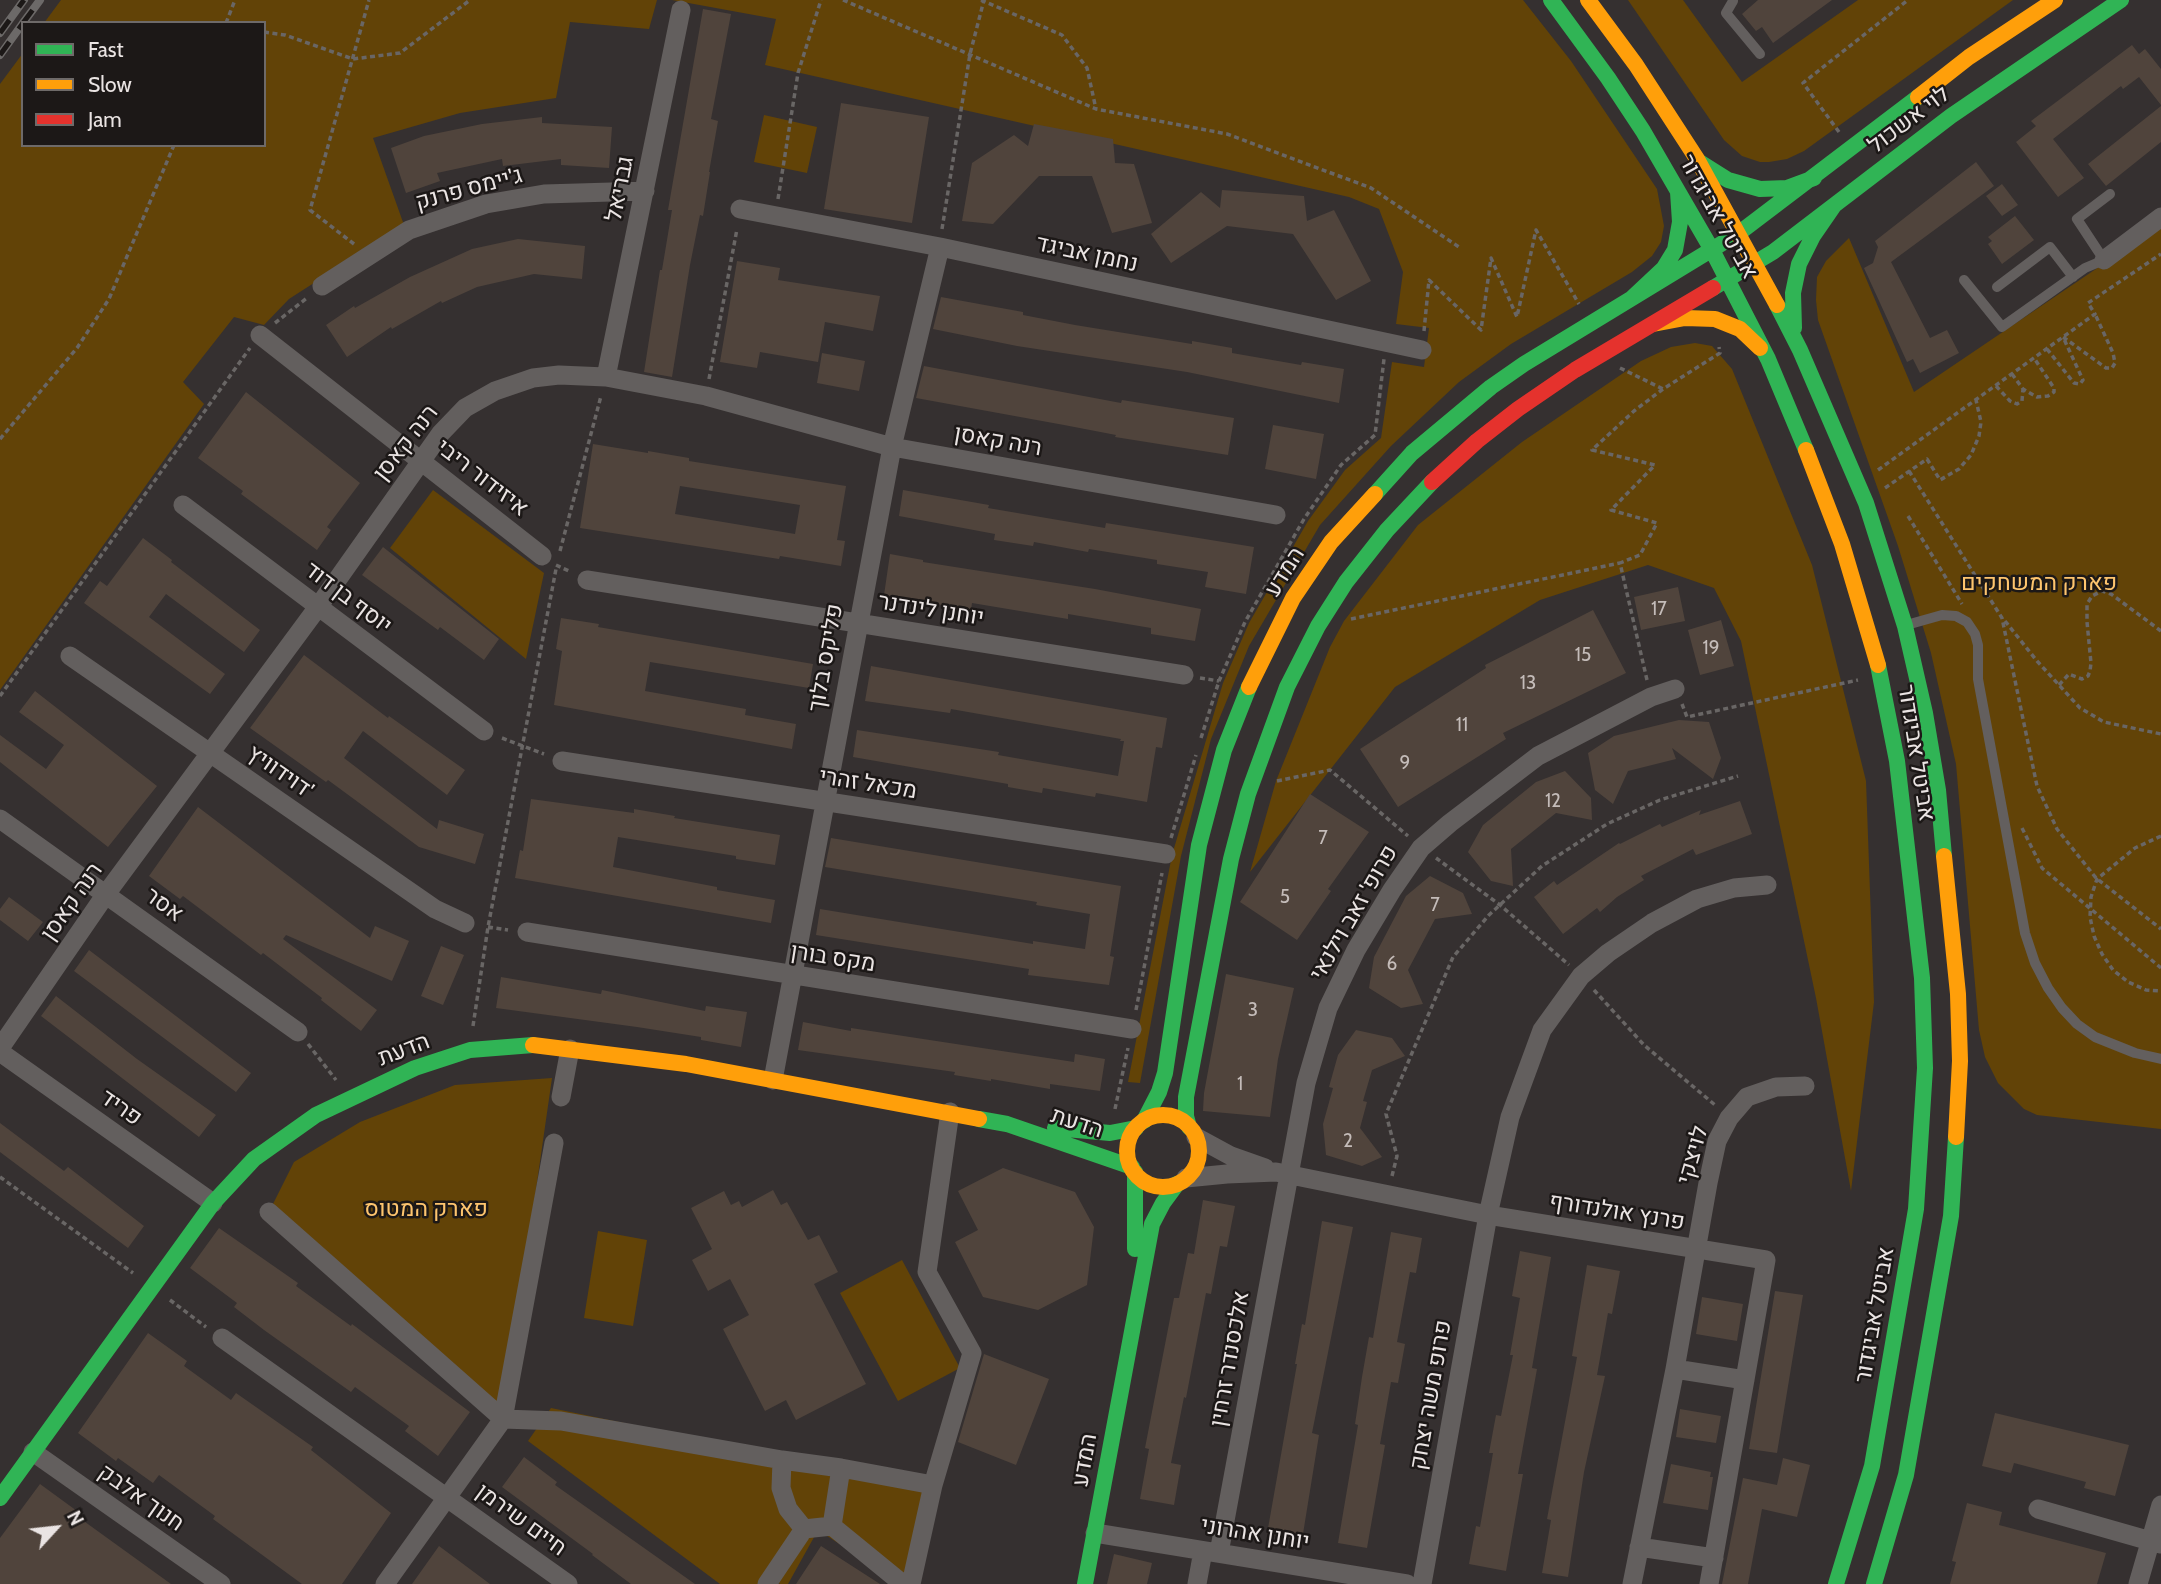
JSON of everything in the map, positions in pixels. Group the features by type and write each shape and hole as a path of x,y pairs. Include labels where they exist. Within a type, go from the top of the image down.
{"street":[{"name":"אביטל אביגדור","path":"1550,0 1608,78 1643,131 1729,281 1768,359 1798,428 1842,544 1881,675 1897,761 1922,978 1925,1068 1914,1223 1872,1466 1836,1584"},
{"name":"אביטל אביגדור","path":"1588,0 1636,65 1697,159 1800,350 1866,503 1905,626 1925,713 1938,790 1958,994 1960,1061 1951,1216 1906,1475 1874,1584"},
{"name":"לוי אשכול","path":"1739,233 1969,57 2056,0"},
{"name":"לוי אשכול","path":"1729,281 1833,207 1951,116 2121,0"},
{"name":"גבריאל","path":"606,377 681,10"},
{"path":"1697,159 1728,180 1760,189 1787,188 1814,178"},
{"path":"1632,299 1664,268 1675,250 1680,222 1677,187"},
{"name":"ג'יימס פרנק","path":"322,286 409,230 485,204 544,194 645,191"},
{"path":"1800,350 1793,324 1794,281 1807,245 1833,207"},
{"name":"נחמן אביגד","path":"740,209 940,247 1422,350"},
{"path":"2104,260 2161,217"},
{"name":"המדע","path":"1140,1124 1160,1091 1165,1073 1199,845 1224,750 1255,671 1293,598 1331,542 1378,489 1458,413 1524,364 1739,233"},
{"name":"פליקס בלוך","path":"774,1080 892,447 940,247"},
{"path":"1193,1132 1172,1116 1153,1116 1140,1124 1128,1147 1133,1170 1141,1179 1159,1186 1182,1181 1199,1155 1193,1132 1186,1116 1186,1097 1231,859 1248,794 1287,687 1318,626 1346,582 1387,530 1433,481 1477,440 1550,386 1729,281"},
{"path":"1653,324 1701,317 1724,322 1744,332 1768,359"},
{"name":"איזידור ריבי","path":"260,335 420,461 553,558"},
{"name":"רנה קאסן","path":"0,1050 106,894 318,607 441,433 465,408 495,391 533,378 559,375 606,377 706,396 892,447 1276,515"},
{"name":"יוסף בן דוד","path":"183,505 484,731"},
{"name":"יוחנן לינדנר","path":"587,580 1184,675"},
{"name":"דוידוויץ'","path":"70,656 435,909 465,923"},
{"name":"פרופ' זאב וילנאי","path":"1283,1173 1328,1008 1356,950 1421,848 1538,756 1651,697 1675,689"},
{"name":"מכאל זהרי","path":"562,761 1166,854"},
{"name":"אסר","path":"0,819 298,1032"},
{"name":"פרופ משה יצחק","path":"1422,1584 1488,1215 1510,1117 1542,1030 1581,976 1619,945 1652,923 1697,899 1734,888 1767,886"},
{"name":"מקס בורן","path":"527,932 793,977 1132,1029"},
{"name":"הדעת","path":"0,1498 151,1286 213,1203 246,1167 284,1136 316,1115 415,1068 470,1050 537,1045 774,1080 1007,1124 1105,1156 1133,1170"},
{"path":"561,1097 570,1049"},
{"name":"פריד","path":"0,1050 213,1203"},
{"name":"לויצקי","path":"1697,1250 1717,1141 1729,1118 1747,1097 1776,1087 1805,1086"},
{"path":"911,1584 933,1485 972,1353 927,1272 950,1112"},
{"name":"הדעת","path":"1007,1124 1110,1133 1140,1124"},
{"name":"פרנץ אולנדורף","path":"1193,1132 1231,1156 1283,1173 1488,1215 1697,1250 1632,1584"},
{"path":"385,1584 499,1425 554,1143"},
{"name":"המדע","path":"1129,1343 1136,1225 1133,1170"},
{"name":"פרנץ אולנדורף","path":"1182,1181 1235,1173 1283,1173"},
{"name":"אלכסנדר זרחין","path":"1197,1584 1211,1552 1283,1173"},
{"name":"המדע","path":"1085,1584 1152,1224 1163,1202 1182,1181"},
{"path":"268,1212 499,1425 561,1421 933,1485"},
{"path":"1697,1250 1766,1260 1709,1584"},
{"name":"חיים שירמן","path":"222,1338 568,1584"},
{"path":"1675,1368 1745,1380"},
{"name":"חנוך אלבק","path":"33,1452 221,1584"},
{"path":"782,1460 781,1488 788,1508 804,1529"},
{"path":"832,1526 841,1468"},
{"path":"2138,1584 2156,1542 2161,1505"},
{"path":"2038,1508 2156,1542"},
{"path":"767,1584 804,1529 832,1526 903,1584"},
{"name":"יוחנן אהרוני","path":"1095,1533 1407,1584"},
{"path":"1639,1546 1714,1558"}],"lane":[{"path":"1733,0 1726,13 1760,54"},
{"path":"1964,279 2001,327 2085,268 2104,260 2077,219 2110,194"},
{"path":"1997,286 2050,247 2073,276"},
{"path":"1905,626 1942,615 1956,616 1967,622 1975,634 1978,645 1978,680 2025,933 2035,963 2048,988 2077,1024 2095,1037 2135,1053 2161,1059"}],"path":[{"path":"227,21 235,0"},
{"path":"369,0 310,210 369,256"},
{"path":"266,32 285,35 353,59 400,54 470,0"},
{"path":"775,216 798,72 821,0"},
{"path":"843,0 1096,109 1227,134 1371,188 1459,247"},
{"path":"940,247 970,54 983,0 1062,36 1087,68 1096,109"},
{"path":"1851,149 1803,83 1908,0"},
{"path":"0,439 77,348 109,299 173,147"},
{"path":"706,396 740,209"},
{"path":"1422,350 1429,280 1481,330 1491,258 1517,317 1536,230 1583,311"},
{"path":"2063,337 2106,368 2112,368 2115,363 2113,354 2088,303 2161,254"},
{"path":"0,696 260,335 322,286"},
{"path":"1859,484 2095,314"},
{"path":"2046,349 2074,383 2080,384 2083,380 2063,337"},
{"path":"1344,621 1620,563 1640,555 1657,523 1611,510 1655,465 1592,450 1634,411 1663,389 1720,353 1718,342"},
{"path":"2012,374 2023,389 2037,397 2054,392 2034,358"},
{"path":"1616,366 1663,389"},
{"path":"470,1050 488,927 553,558 606,377"},
{"path":"1996,386 2010,401 2017,404 2022,401 2023,389"},
{"path":"1866,503 1927,459 1940,480 1959,469 1971,455 1979,436 1980,422 1976,400"},
{"path":"1909,471 2003,618 2080,708 2104,722 2161,734"},
{"path":"1908,516 1962,604"},
{"path":"553,558 587,580"},
{"path":"1620,563 1651,697"},
{"path":"2058,685 2069,674 2082,679 2088,676 2090,671 2087,604 2092,596 2102,591 2111,594 2161,631"},
{"path":"2003,618 2037,786 2057,829 2097,879 2161,929"},
{"path":"1675,689 1687,717 1881,675"},
{"path":"484,731 562,761"},
{"path":"1268,783 1330,770 1421,848 1500,905 1581,976 1644,1045 1729,1118"},
{"path":"1387,1195 1396,1156 1386,1114 1453,957 1500,905 1542,866 1607,824 1660,800 1738,776"},
{"path":"2020,819 2023,831 2042,868 2161,968"},
{"path":"2161,836 2135,848 2097,879 2091,897 2094,936 2113,970 2128,982 2146,990 2161,991"},
{"path":"465,923 527,932"},
{"path":"298,1032 349,1098"},
{"path":"0,1177 222,1338"}],"green space":[{"path":"61,0 657,0 649,29 570,22 556,98 460,113 373,138 404,225 289,299 264,325 234,317 183,382 204,404 0,690 0,84 21,56 21,147 266,147 266,21 45,21"},
{"path":"672,0 1523,0 1571,61 1657,189 1664,226 1661,242 1652,256 1632,272 1511,344 1459,382 1391,446 1320,525 1249,646 1211,739 1181,856 1140,1083 1128,1082 1172,855 1223,683 1249,623 1308,521 1345,470 1381,438 1392,362 1424,367 1429,328 1396,324 1403,272 1379,209 1349,197 765,65 776,19"},
{"path":"1628,0 1683,0 1742,82 1858,0 2013,0 1804,151 1787,159 1760,162 1742,156 1724,140"},
{"path":"764,115 817,127 807,173 754,162"},
{"name":"פארק המשחקים","path":"2161,225 2161,1129 2037,1115 2024,1109 1998,1083 1985,1057 1979,1030 1956,764 1931,653 1898,546 1818,320 1816,300 1817,277 1826,261 1849,238 1914,392"},
{"path":"1695,343 1712,346 1732,369 1812,565 1866,781 1874,1002 1851,1191 1816,998 1741,641 1714,588 1648,565 1540,600 1395,687 1250,872 1276,781 1330,647 1344,621 1418,525 1522,442 1641,361 1671,347"},
{"path":"433,490 544,573 526,659 390,548"},
{"name":"פארק המטוס","path":"552,1078 503,1419 269,1212 294,1162 360,1122 455,1085"},
{"path":"598,1231 647,1240 633,1326 584,1318"},
{"path":"902,1260 960,1368 898,1401 840,1293"},
{"path":"551,1408 932,1482 901,1584 818,1530 788,1584 780,1584 771,1578 767,1584 720,1584 528,1441"}],"building":[{"path":"1758,0 1832,0 1773,43 1762,27 1756,31 1742,14"},
{"path":"703,9 731,14 711,119 718,121 703,216 700,215 690,265 672,377 644,372 672,210 668,210"},
{"path":"2132,45 2139,54 2145,49 2161,69 2161,105 2139,77 2123,89 2121,86 2053,139 2084,178 2058,197 2016,142 2036,126 2031,121"},
{"path":"841,103 929,117 912,223 824,209"},
{"path":"2161,106 2161,142 2106,186 2088,164"},
{"path":"542,117 542,123 612,127 609,168 561,165 561,159 503,166 502,159 437,173 440,181 406,193 391,148 424,136 482,124"},
{"path":"1034,124 1113,139 1115,163 1134,164 1152,223 1112,233 1092,176 1039,176 993,224 962,221 972,163 1014,135 1028,146"},
{"path":"1976,162 1994,186 1891,262 1930,338 1947,330 1959,353 1920,373 1913,359 1907,362 1864,268 1873,263 1878,247 1875,241"},
{"path":"2002,184 2018,205 2002,216 1986,196"},
{"path":"1222,190 1304,196 1307,221 1334,210 1371,281 1336,300 1293,234 1227,226 1171,263 1151,234 1201,192 1220,208"},
{"path":"2015,216 2034,240 2002,264 1988,244 1992,241 1988,237"},
{"path":"518,239 585,246 582,279 534,274 477,287 442,303 441,301 392,329 391,327 347,357 326,325 354,306 355,308 410,277 472,249"},
{"path":"737,261 780,268 778,280 880,296 873,331 825,322 818,362 760,352 757,368 720,362"},
{"path":"941,297 1075,325 1192,344 1192,341 1232,348 1232,353 1301,365 1302,362 1344,369 1339,403 1187,372 1017,346 933,329"},
{"path":"822,353 865,361 859,391 817,383"},
{"path":"924,366 1121,403 1122,400 1234,418 1228,455 1115,437 1116,435 916,398"},
{"path":"246,392 360,483 327,527 331,530 317,550 241,494 243,491 198,458"},
{"path":"1273,425 1324,434 1316,479 1265,469"},
{"path":"593,444 648,451 689,458 689,461 846,486 837,540 845,541 841,566 580,528","holes":["680,486 800,505 795,534 675,514"]},
{"path":"903,490 1105,528 1106,523 1254,547 1246,594 1205,587 1208,572 1157,564 1157,560 1034,542 1033,546 994,540 995,534 899,516"},
{"path":"143,538 260,630 244,652 166,594 149,617 225,674 210,694 84,603 100,581 107,586"},
{"path":"383,547 499,639 484,660 362,575"},
{"path":"890,554 923,562 1201,609 1195,641 1151,634 1151,628 1068,614 1068,619 972,603 971,610 884,595"},
{"path":"1678,587 1685,621 1641,630 1634,597"},
{"path":"1593,610 1626,673 1503,733 1506,739 1398,807 1360,749 1486,668 1485,665"},
{"path":"561,618 599,624 598,627 813,664 809,688 650,662 645,691 746,709 745,715 796,724 792,749 554,705 562,651 556,649"},
{"path":"1721,620 1734,666 1700,675 1688,630"},
{"path":"304,655 388,718 389,716 465,770 447,795 363,731 344,758 437,829 439,820 484,834 475,864 419,847 328,780 326,782 250,728"},
{"path":"871,666 1167,718 1162,748 1156,747 1147,802 1096,793 1095,797 1043,788 1042,793 1008,787 1008,784 853,757 857,730 999,752 998,755 1118,776 1124,741 1120,741 1121,739 951,709 950,713 865,701"},
{"path":"35,691 157,786 108,847 0,762 0,735 46,769 64,745 19,712"},
{"path":"1679,720 1709,722 1721,758 1713,779 1672,748 1676,759 1628,771 1613,804 1595,790 1588,753 1614,736"},
{"path":"1565,771 1591,798 1592,820 1556,813 1511,849 1513,886 1491,881 1468,852 1483,825 1536,782"},
{"path":"1310,794 1369,832 1328,889 1331,891 1297,940 1240,902"},
{"path":"531,799 634,813 634,809 780,835 775,865 618,837 613,867 775,900 771,923 515,878 520,850 523,851"},
{"path":"1740,801 1752,834 1696,855 1693,849 1641,876 1644,880 1617,897 1600,912 1597,908 1563,934 1534,897 1554,881 1557,885 1619,843 1660,824 1662,827 1701,810 1699,815"},
{"path":"198,807 370,938 375,926 409,941 392,981 286,935 283,939 377,1010 361,1031 263,953 261,955 183,896 180,899 149,876"},
{"path":"831,838 1121,886 1110,956 1114,957 1109,985 1028,975 1029,969 816,935 820,909 1033,944 1033,941 1085,949 1090,914 1036,905 1037,902 825,867"},
{"path":"1430,876 1463,893 1472,914 1435,919 1408,970 1423,1004 1401,1008 1369,988 1374,957 1406,896"},
{"path":"9,897 43,922 28,941 0,920 0,909"},
{"path":"441,946 464,955 443,1005 421,996"},
{"path":"89,950 251,1073 236,1092 74,971"},
{"path":"1226,974 1294,988 1278,1059 1270,1117 1203,1111"},
{"path":"501,977 601,994 602,990 705,1011 706,1006 747,1012 741,1047 701,1040 701,1037 496,1008"},
{"path":"56,996 137,1059 216,1115 199,1137 41,1016"},
{"path":"803,1022 1074,1062 1075,1054 1105,1059 1100,1091 1050,1084 1050,1089 991,1081 954,1075 955,1072 798,1050"},
{"path":"1356,1030 1392,1038 1405,1056 1372,1070 1363,1101 1367,1102 1360,1128 1382,1157 1362,1166 1326,1155 1323,1124 1333,1088 1329,1087 1338,1055"},
{"path":"0,1123 64,1171 68,1167 144,1226 128,1248 0,1152"},
{"path":"1003,1168 1075,1192 1094,1227 1087,1285 1038,1310 983,1297 955,1242 978,1230 958,1191"},
{"path":"773,1190 781,1205 787,1202 808,1240 819,1235 838,1272 814,1284 866,1384 796,1420 786,1400 765,1411 723,1329 749,1315 730,1279 708,1291 692,1260 712,1249 691,1208 724,1191 731,1205 739,1201 742,1207"},
{"path":"1203,1200 1235,1206 1227,1247 1220,1246 1211,1294 1206,1293 1186,1398 1184,1397 1171,1463 1181,1465 1174,1505 1140,1499 1149,1449 1145,1448 1174,1298 1179,1298 1188,1253 1194,1254"},
{"path":"1322,1221 1353,1227 1312,1433 1319,1435 1302,1540 1267,1534"},
{"path":"219,1228 298,1283 296,1286 470,1412 438,1456 405,1431 409,1426 355,1387 351,1392 264,1330 234,1307 237,1303 190,1268"},
{"path":"1391,1232 1422,1238 1416,1273 1410,1272 1397,1342 1405,1344 1398,1383 1391,1382 1380,1444 1385,1445 1367,1548 1338,1543 1358,1425 1355,1424 1362,1377 1369,1337 1373,1338"},
{"path":"1520,1251 1551,1257 1532,1368 1537,1369 1518,1474 1523,1474 1506,1571 1469,1564 1476,1526 1480,1527 1493,1453 1489,1453 1496,1415 1501,1416 1513,1355 1510,1355 1520,1298 1512,1296"},
{"path":"1587,1265 1620,1271 1612,1314 1608,1313 1597,1375 1605,1376 1584,1472 1568,1577 1542,1573 1551,1520 1547,1519 1577,1357 1572,1356"},
{"path":"1775,1291 1803,1295 1777,1453 1749,1449"},
{"path":"1702,1297 1743,1304 1737,1341 1696,1334"},
{"path":"148,1333 187,1361 184,1366 231,1400 236,1393 313,1447 311,1450 391,1513 342,1584 302,1584 213,1519 215,1516 159,1475 153,1483 118,1458 116,1461 78,1433"},
{"path":"984,1354 1049,1379 1016,1465 958,1442"},
{"path":"1680,1409 1721,1416 1716,1443 1676,1437"},
{"path":"1995,1413 2129,1445 2115,1496 2084,1488 2086,1482 2014,1463 2011,1473 1982,1466"},
{"path":"524,1457 557,1482 555,1485 695,1584 631,1584 502,1487"},
{"path":"1783,1458 1810,1465 1797,1517 1762,1509 1748,1584 1722,1584 1743,1478 1777,1485"},
{"path":"1671,1464 1711,1472 1710,1477 1713,1477 1708,1510 1663,1503"},
{"path":"40,1484 77,1511 74,1514 171,1584 0,1584 0,1538"},
{"path":"1967,1503 2002,1512 1999,1525 2106,1553 2097,1584 1950,1584 1956,1562 1952,1561"},
{"path":"439,1546 490,1584 412,1584"},
{"path":"821,1546 880,1584 796,1584"},
{"path":"1114,1554 1152,1563 1147,1584 1107,1584"}],"railway":[{"path":"0,33 24,0"},
{"path":"24,21 40,0"},
{"path":"0,55 21,26"}],"traffic: fast":[{"path":"1551,0 1643,131 1712,250 1768,359 1806,450"},
{"path":"1713,288 1773,252 1951,116 2121,0"},
{"path":"1375,494 1412,453 1491,387 1524,364 1739,233 1918,97"},
{"path":"1701,163 1728,180 1760,189 1787,188 1814,178"},
{"path":"1632,298 1664,268 1675,250 1680,222 1678,192"},
{"path":"1794,328 1793,293 1799,264 1813,236 1833,207"},
{"path":"1777,305 1800,350 1866,503 1905,626 1925,713 1938,790 1944,856"},
{"path":"1189,1127 1186,1097 1231,859 1248,794 1287,687 1318,626 1346,582 1387,530 1432,482"},
{"path":"1836,1584 1872,1466 1916,1209 1925,1068 1922,978 1897,761 1878,665"},
{"path":"1144,1121 1159,1092 1165,1073 1199,845 1224,750 1249,687"},
{"path":"0,1498 213,1203 254,1159 316,1115 415,1068 470,1050 533,1045"},
{"path":"979,1119 1007,1124 1132,1167"},
{"path":"1055,1128 1110,1133 1136,1128"},
{"path":"1874,1584 1906,1475 1951,1216 1956,1137"},
{"path":"1135,1172 1135,1249"},
{"path":"1085,1584 1152,1224 1177,1184"}],"traffic: slow":[{"path":"1588,0 1636,65 1697,159 1777,305"},
{"path":"1918,97 1969,57 2055,0"},
{"path":"1653,324 1685,318 1715,319 1740,329 1760,348"},
{"path":"1806,450 1842,544 1878,665"},
{"path":"1249,687 1293,598 1331,542 1375,494"},
{"path":"1944,856 1958,994 1960,1061 1956,1137"},
{"path":"533,1045 686,1064 979,1119"},
{"path":"1163,1115 1183,1121 1193,1131 1199,1151 1193,1171 1183,1181 1163,1187 1143,1181 1133,1171 1127,1151 1133,1131 1143,1121 1163,1115"}],"traffic: jam":[{"path":"1432,482 1477,441 1518,409 1575,370 1713,288"}]}
